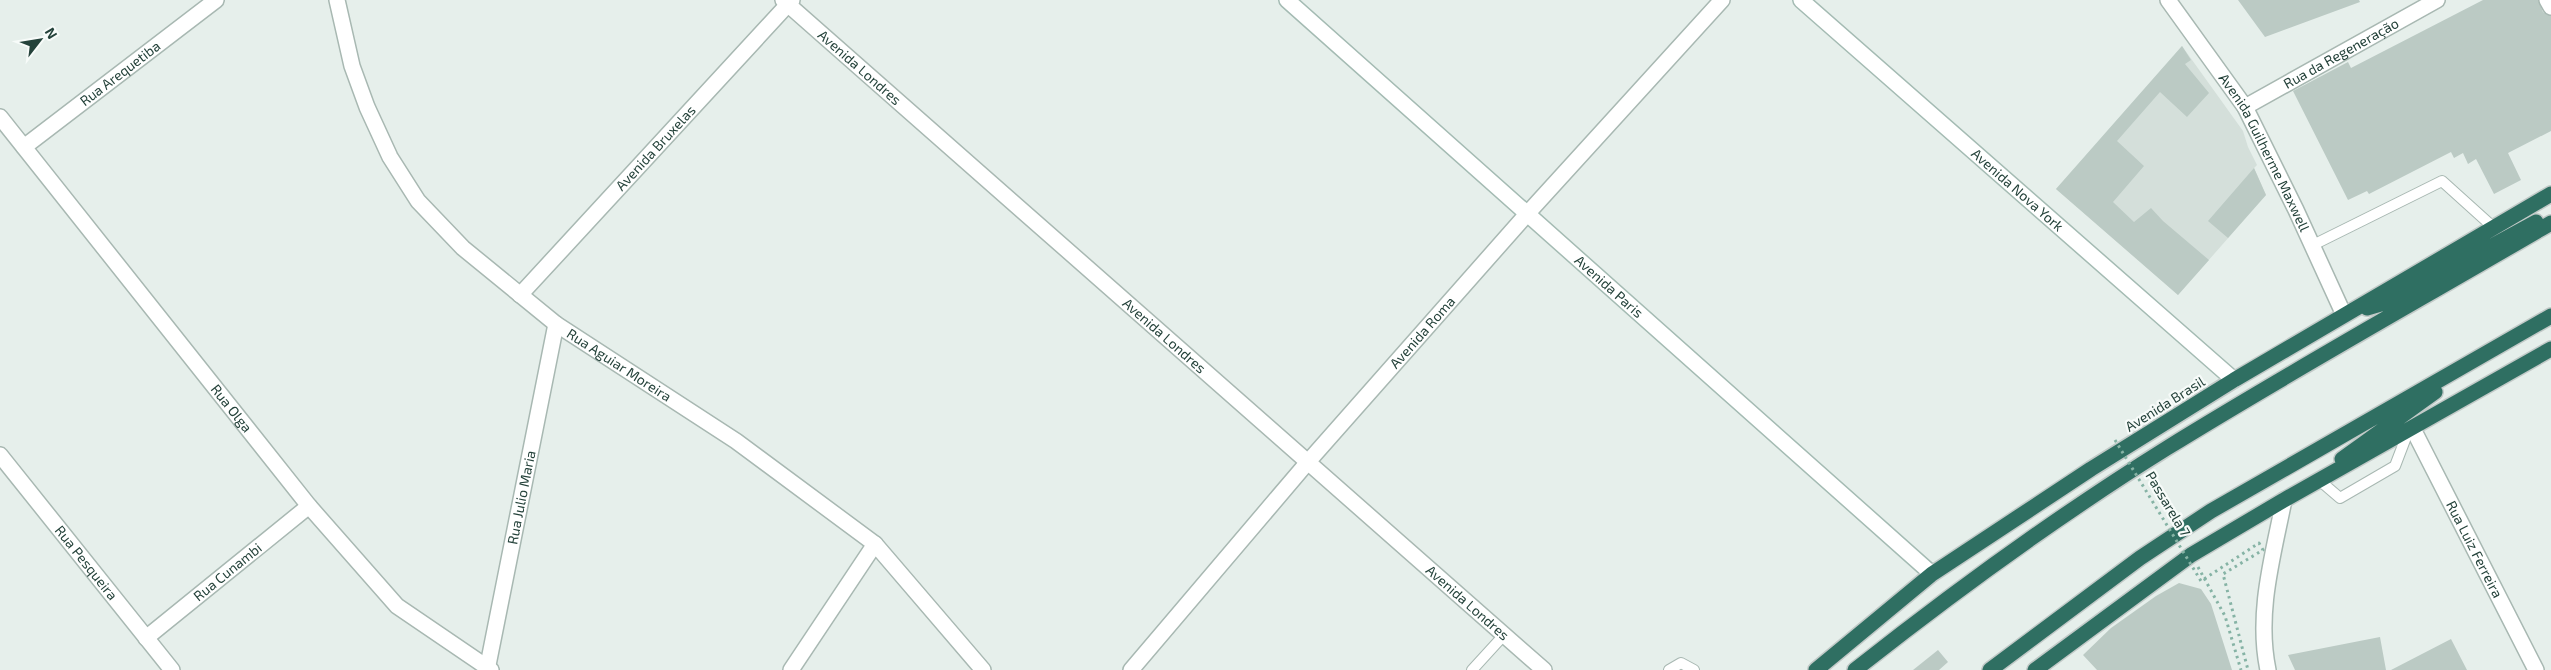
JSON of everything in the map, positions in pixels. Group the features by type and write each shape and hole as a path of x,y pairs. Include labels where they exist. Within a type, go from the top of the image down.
{"highway":[{"name":"Avenida Brasil","path":"1816,670 1932,574 2091,469 2234,380 2493,226 2551,194"},
{"path":"2344,315 2391,301 2530,224 2551,216"},
{"path":"1855,670 1946,599 2167,448 2551,223"},
{"path":"1990,670 2140,558 2211,511 2551,316"},
{"path":"2284,500 2506,341"},
{"path":"2044,668 2191,555 2284,500 2551,349"}],"street":[{"name":"Rua Arequetiba","path":"24,147 216,0"},
{"name":"Rua Aguiar Moreira","path":"337,0 352,66 367,107 390,157 418,200 463,248 556,324 736,441 875,544 983,670"},
{"name":"Avenida Paris","path":"1287,0 1932,574"},
{"name":"Avenida Roma","path":"1131,670 1307,462 1526,214 1722,0"},
{"name":"Avenida Nova York","path":"1801,0 2234,380"},
{"name":"Avenida Guilherme Maxwell","path":"2168,0 2245,108 2344,315"},
{"name":"Rua da Regeneração","path":"2245,108 2438,0"},
{"path":"2547,0 2551,7"},
{"name":"Avenida Bruxelas","path":"520,295 788,1"},
{"name":"Avenida Londres","path":"788,1 1544,670"},
{"name":"Rua Olga","path":"0,117 309,506 397,606 489,670"},
{"name":"Rua Julio Maria","path":"489,670 520,498 556,324"},
{"name":"Rua Luiz Ferreira","path":"2410,430 2536,670"},
{"name":"Rua Pesqueira","path":"0,455 172,670"},
{"path":"2268,670 2265,597 2284,500"},
{"name":"Rua Cunambi","path":"146,638 309,506"},
{"path":"791,670 875,544"}],"lane":[{"path":"2312,245 2442,181 2493,226"},
{"path":"2320,480 2340,498 2395,466 2410,430"},
{"path":"1472,670 1504,635"},
{"path":"1669,670 1681,663 1686,663 1694,670"}],"path":[{"name":"Passarela 7","path":"2116,440 2201,581 2259,543 2263,550 2223,574 2248,670"},
{"path":"2191,555 2226,616 2241,670"}],"shaded area":[{"path":"2182,46 2243,131 2257,165 2254,168 2266,195 2178,295 2056,189"}],"building":[{"path":"2238,0 2359,0 2360,2 2265,37"},
{"path":"2483,0 2538,0 2543,12 2551,16 2551,131 2508,153 2521,180 2494,194 2476,159 2468,164 2463,153 2454,158 2451,152 2369,194 2367,191 2348,200 2293,91 2348,62 2351,68"},
{"path":"2182,46 2191,60 2185,64 2209,93 2187,117 2160,92 2117,141 2144,166 2113,202 2134,222 2151,208 2163,221 2209,260 2178,295 2056,189"},
{"path":"2254,168 2266,195 2228,238 2208,221"},
{"path":"2179,583 2201,589 2211,604 2232,670 2097,670 2083,655 2111,628 2156,596"},
{"path":"2380,637 2386,670 2295,670 2288,655"},
{"path":"2451,639 2467,670 2391,670"},
{"path":"1938,650 1948,662 1939,670 1913,670"}]}
